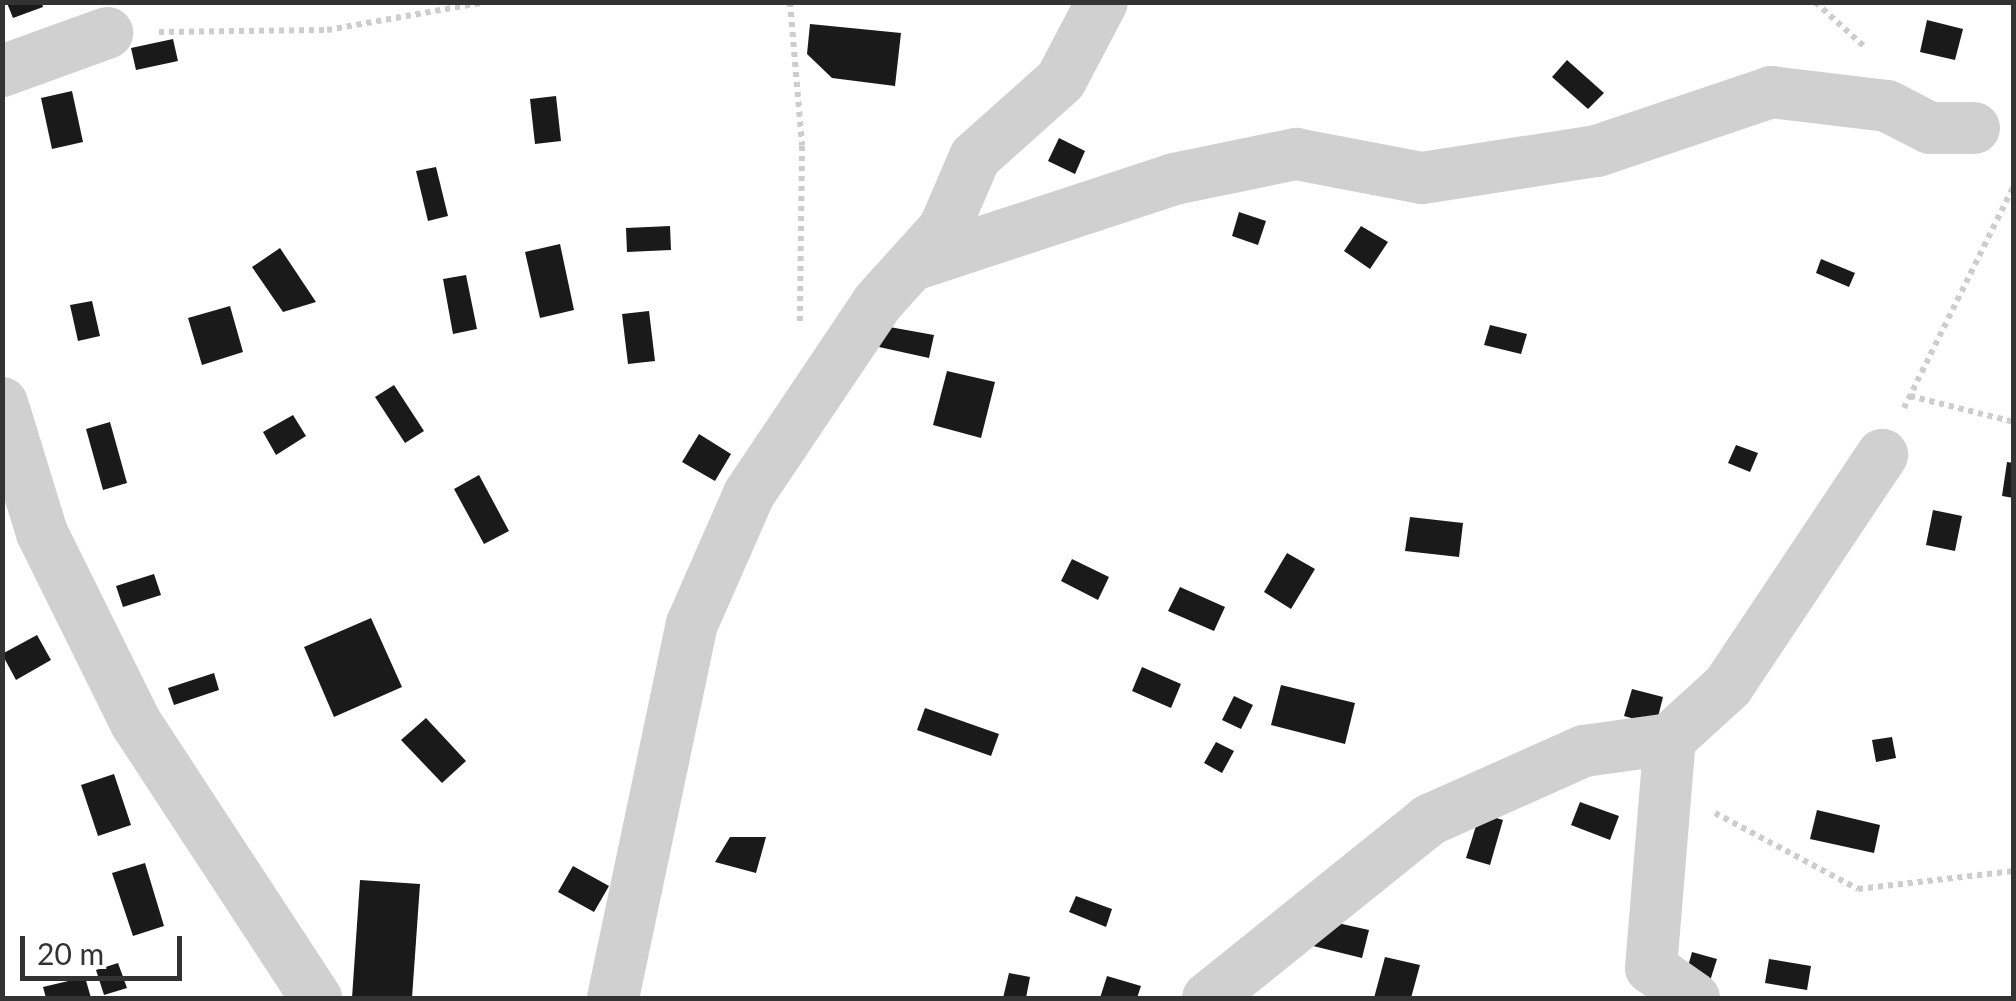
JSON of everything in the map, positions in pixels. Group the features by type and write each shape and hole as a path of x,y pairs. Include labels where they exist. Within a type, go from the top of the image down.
{"street":[{"path":"613,998 692,624 748,494 910,266 944,229 975,157 1061,80 1102,2"},
{"path":"2,71 107,33"},
{"path":"910,266 1174,180 1296,154 1422,178 1596,152 1771,92 1887,106 1930,128 1974,128"},
{"path":"2,402 22,539 136,723 316,998"},
{"path":"1694,998 1652,968 1668,763 1728,686 1882,455"},
{"path":"1208,998 1428,820 1584,751 1668,763"}],"path":[{"path":"107,33 327,30 485,2"},
{"path":"790,2 802,146 798,420"},
{"path":"1882,455 2014,185"},
{"path":"1910,396 2014,422"},
{"path":"1668,763 1858,889 2014,871"}],"building":[{"path":"7,3 42,3 43,7 13,18"},
{"path":"1927,20 1963,29 1955,60 1920,52"},
{"path":"810,24 901,33 895,86 832,78 807,54"},
{"path":"173,39 178,61 136,70 131,48"},
{"path":"1567,60 1604,93 1588,109 1552,77"},
{"path":"72,91 83,142 52,149 41,98"},
{"path":"556,96 561,141 535,144 530,99"},
{"path":"1059,138 1085,151 1075,174 1048,161"},
{"path":"436,167 448,216 428,221 416,171"},
{"path":"1239,212 1266,221 1258,245 1232,236"},
{"path":"670,226 671,250 627,252 626,228"},
{"path":"1361,226 1388,242 1370,269 1344,251"},
{"path":"560,244 574,310 540,318 525,252"},
{"path":"280,248 316,302 283,312 252,267"},
{"path":"1821,259 1855,273 1849,287 1816,273"},
{"path":"466,275 477,329 453,334 443,279"},
{"path":"92,301 100,336 78,341 70,305"},
{"path":"230,306 243,352 202,365 188,318"},
{"path":"649,311 655,361 628,364 622,314"},
{"path":"1490,325 1527,334 1521,354 1484,345"},
{"path":"884,326 934,335 929,358 879,347"},
{"path":"947,371 995,382 981,438 933,425"},
{"path":"394,385 424,431 405,443 375,397"},
{"path":"293,415 306,436 276,455 263,432"},
{"path":"110,422 127,483 103,490 86,429"},
{"path":"699,434 731,454 715,481 682,462"},
{"path":"1736,445 1758,453 1750,472 1728,463"},
{"path":"2007,462 2014,463 2014,498 2002,496"},
{"path":"479,475 509,531 484,544 454,489"},
{"path":"1933,510 1962,516 1955,551 1926,545"},
{"path":"1410,517 1463,523 1459,557 1405,551"},
{"path":"1287,553 1315,569 1291,609 1264,592"},
{"path":"1072,559 1109,577 1098,600 1061,581"},
{"path":"154,574 161,595 123,607 116,586"},
{"path":"1180,587 1225,607 1214,631 1168,611"},
{"path":"371,618 402,687 334,717 304,647"},
{"path":"37,635 51,660 16,680 2,654"},
{"path":"1142,667 1181,684 1171,708 1132,691"},
{"path":"214,673 219,690 174,705 168,688"},
{"path":"1281,685 1355,703 1345,744 1271,725"},
{"path":"1632,689 1663,697 1656,725 1624,716"},
{"path":"1234,696 1253,705 1241,729 1222,720"},
{"path":"925,708 999,734 991,756 917,730"},
{"path":"426,718 466,761 442,783 401,740"},
{"path":"1892,737 1896,758 1876,762 1872,740"},
{"path":"1216,742 1234,751 1222,773 1204,763"},
{"path":"114,774 131,825 98,836 81,785"},
{"path":"1580,802 1619,816 1610,840 1571,825"},
{"path":"1817,810 1880,825 1874,853 1810,839"},
{"path":"1480,813 1503,820 1490,865 1466,858"},
{"path":"730,837 766,837 756,873 715,862"},
{"path":"145,863 164,926 133,936 112,873"},
{"path":"573,866 609,886 594,912 558,892"},
{"path":"360,880 420,884 412,998 352,998"},
{"path":"1076,896 1112,909 1106,927 1069,912"},
{"path":"1315,918 1369,930 1362,958 1309,945"},
{"path":"1692,952 1717,959 1709,984 1685,977"},
{"path":"1385,957 1420,965 1411,998 1374,998"},
{"path":"1769,959 1811,966 1807,990 1765,983"},
{"path":"118,963 127,988 104,995 96,970"},
{"path":"1009,973 1030,977 1026,998 1003,998"},
{"path":"1107,976 1141,986 1137,998 1100,998"},
{"path":"85,977 91,998 46,998 43,987"}]}
